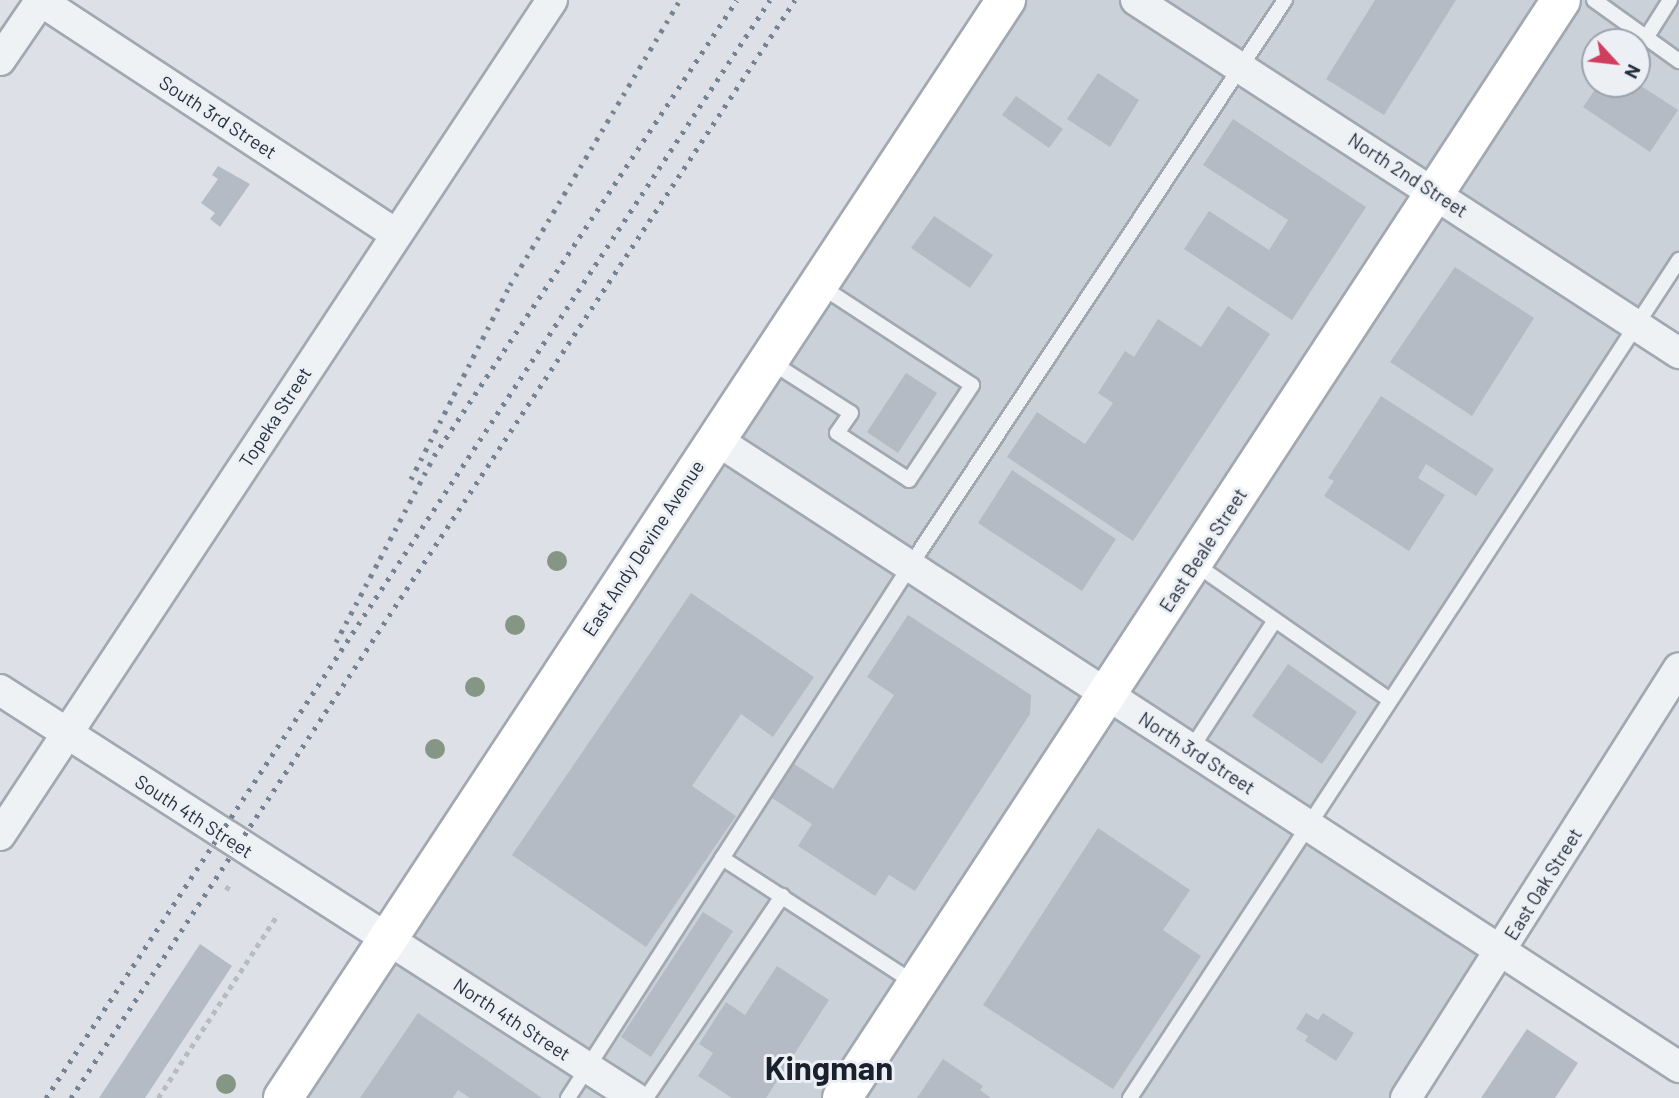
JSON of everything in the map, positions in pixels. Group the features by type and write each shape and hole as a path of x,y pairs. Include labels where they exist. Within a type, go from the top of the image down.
{"main road":[{"name":"East Andy Devine Avenue","path":"283,1098 1006,0"},
{"name":"East Beale Street","path":"842,1098 1561,0"}],"street":[{"name":"South 3rd Street","path":"41,0 394,233"},
{"path":"0,60 41,0"},
{"name":"Topeka Street","path":"0,835 69,735 394,233 552,0"},
{"name":"North 2nd Street","path":"1136,0 1436,192 1679,353"},
{"name":"North 3rd Street","path":"715,439 1679,1068"},
{"name":"East Oak Street","path":"1406,1098 1679,668"},
{"name":"South 4th Street","path":"0,690 388,940"},
{"name":"North 4th Street","path":"388,940 635,1098"}],"lane":[{"path":"568,1098 910,566 1285,0"},
{"path":"1594,0 1632,28"},
{"path":"1651,30 1670,0"},
{"path":"1651,41 1679,61"},
{"path":"1130,1098 1679,260"},
{"path":"767,360 851,413 837,433 909,480 972,385 818,284"},
{"path":"1194,563 1391,700"},
{"path":"1191,749 1275,620"},
{"path":"722,858 917,985"},
{"path":"646,1098 782,896"}],"path":[{"path":"226,890 230,882"},
{"path":"158,1098 278,914"}],"shaded area":[{"path":"1005,0 1679,0 1679,260 1308,825 1501,951 1406,1098 283,1098"}],"building":[{"path":"1375,0 1456,0 1384,115 1326,79"},
{"path":"1098,73 1139,100 1110,147 1067,119"},
{"path":"1651,92 1678,110 1650,152 1583,107 1589,98 1651,98"},
{"path":"1016,96 1063,129 1049,148 1002,115"},
{"path":"1233,119 1366,207 1292,320 1184,249 1209,211 1269,250 1288,220 1203,165"},
{"path":"218,166 250,184 220,227 210,219 215,213 201,203 218,179 212,175"},
{"path":"934,216 993,255 970,288 911,248"},
{"path":"1455,267 1534,318 1472,416 1390,362"},
{"path":"1228,306 1270,334 1133,541 1007,457 1037,412 1085,444 1113,403 1098,393 1125,351 1134,357 1158,319 1201,347"},
{"path":"906,373 937,393 898,453 867,432"},
{"path":"1381,396 1494,469 1476,496 1426,464 1418,478 1445,495 1409,551 1324,496 1334,481 1328,478"},
{"path":"1012,470 1116,539 1082,591 978,523"},
{"path":"691,593 814,677 773,737 741,714 692,786 736,816 646,947 512,855"},
{"path":"908,615 1031,695 1030,714 915,891 889,875 875,896 798,846 812,824 772,798 794,764 833,789 894,695 867,677"},
{"path":"1288,664 1357,712 1322,764 1252,716"},
{"path":"1098,828 1190,890 1163,930 1201,956 1113,1089 983,1005"},
{"path":"703,912 733,931 651,1057 621,1037"},
{"path":"200,944 232,966 145,1098 99,1098"},
{"path":"777,966 829,1000 766,1098 732,1098 698,1076 713,1053 699,1044 726,1002 745,1015"},
{"path":"418,1013 542,1098 470,1098 458,1090 453,1098 360,1098"},
{"path":"1306,1013 1318,1020 1323,1013 1354,1033 1336,1061 1305,1041 1308,1036 1296,1029"},
{"path":"1527,1029 1578,1063 1555,1098 1481,1098"},
{"path":"943,1059 983,1086 980,1090 991,1098 917,1098"}],"railway":[{"path":"411,479 510,285 680,0"},
{"path":"336,642 434,456 737,0"},
{"path":"46,1098 770,0"},
{"path":"71,1098 795,0"}],"district":[{"name":"Kingman","path":"829,1068"}]}
